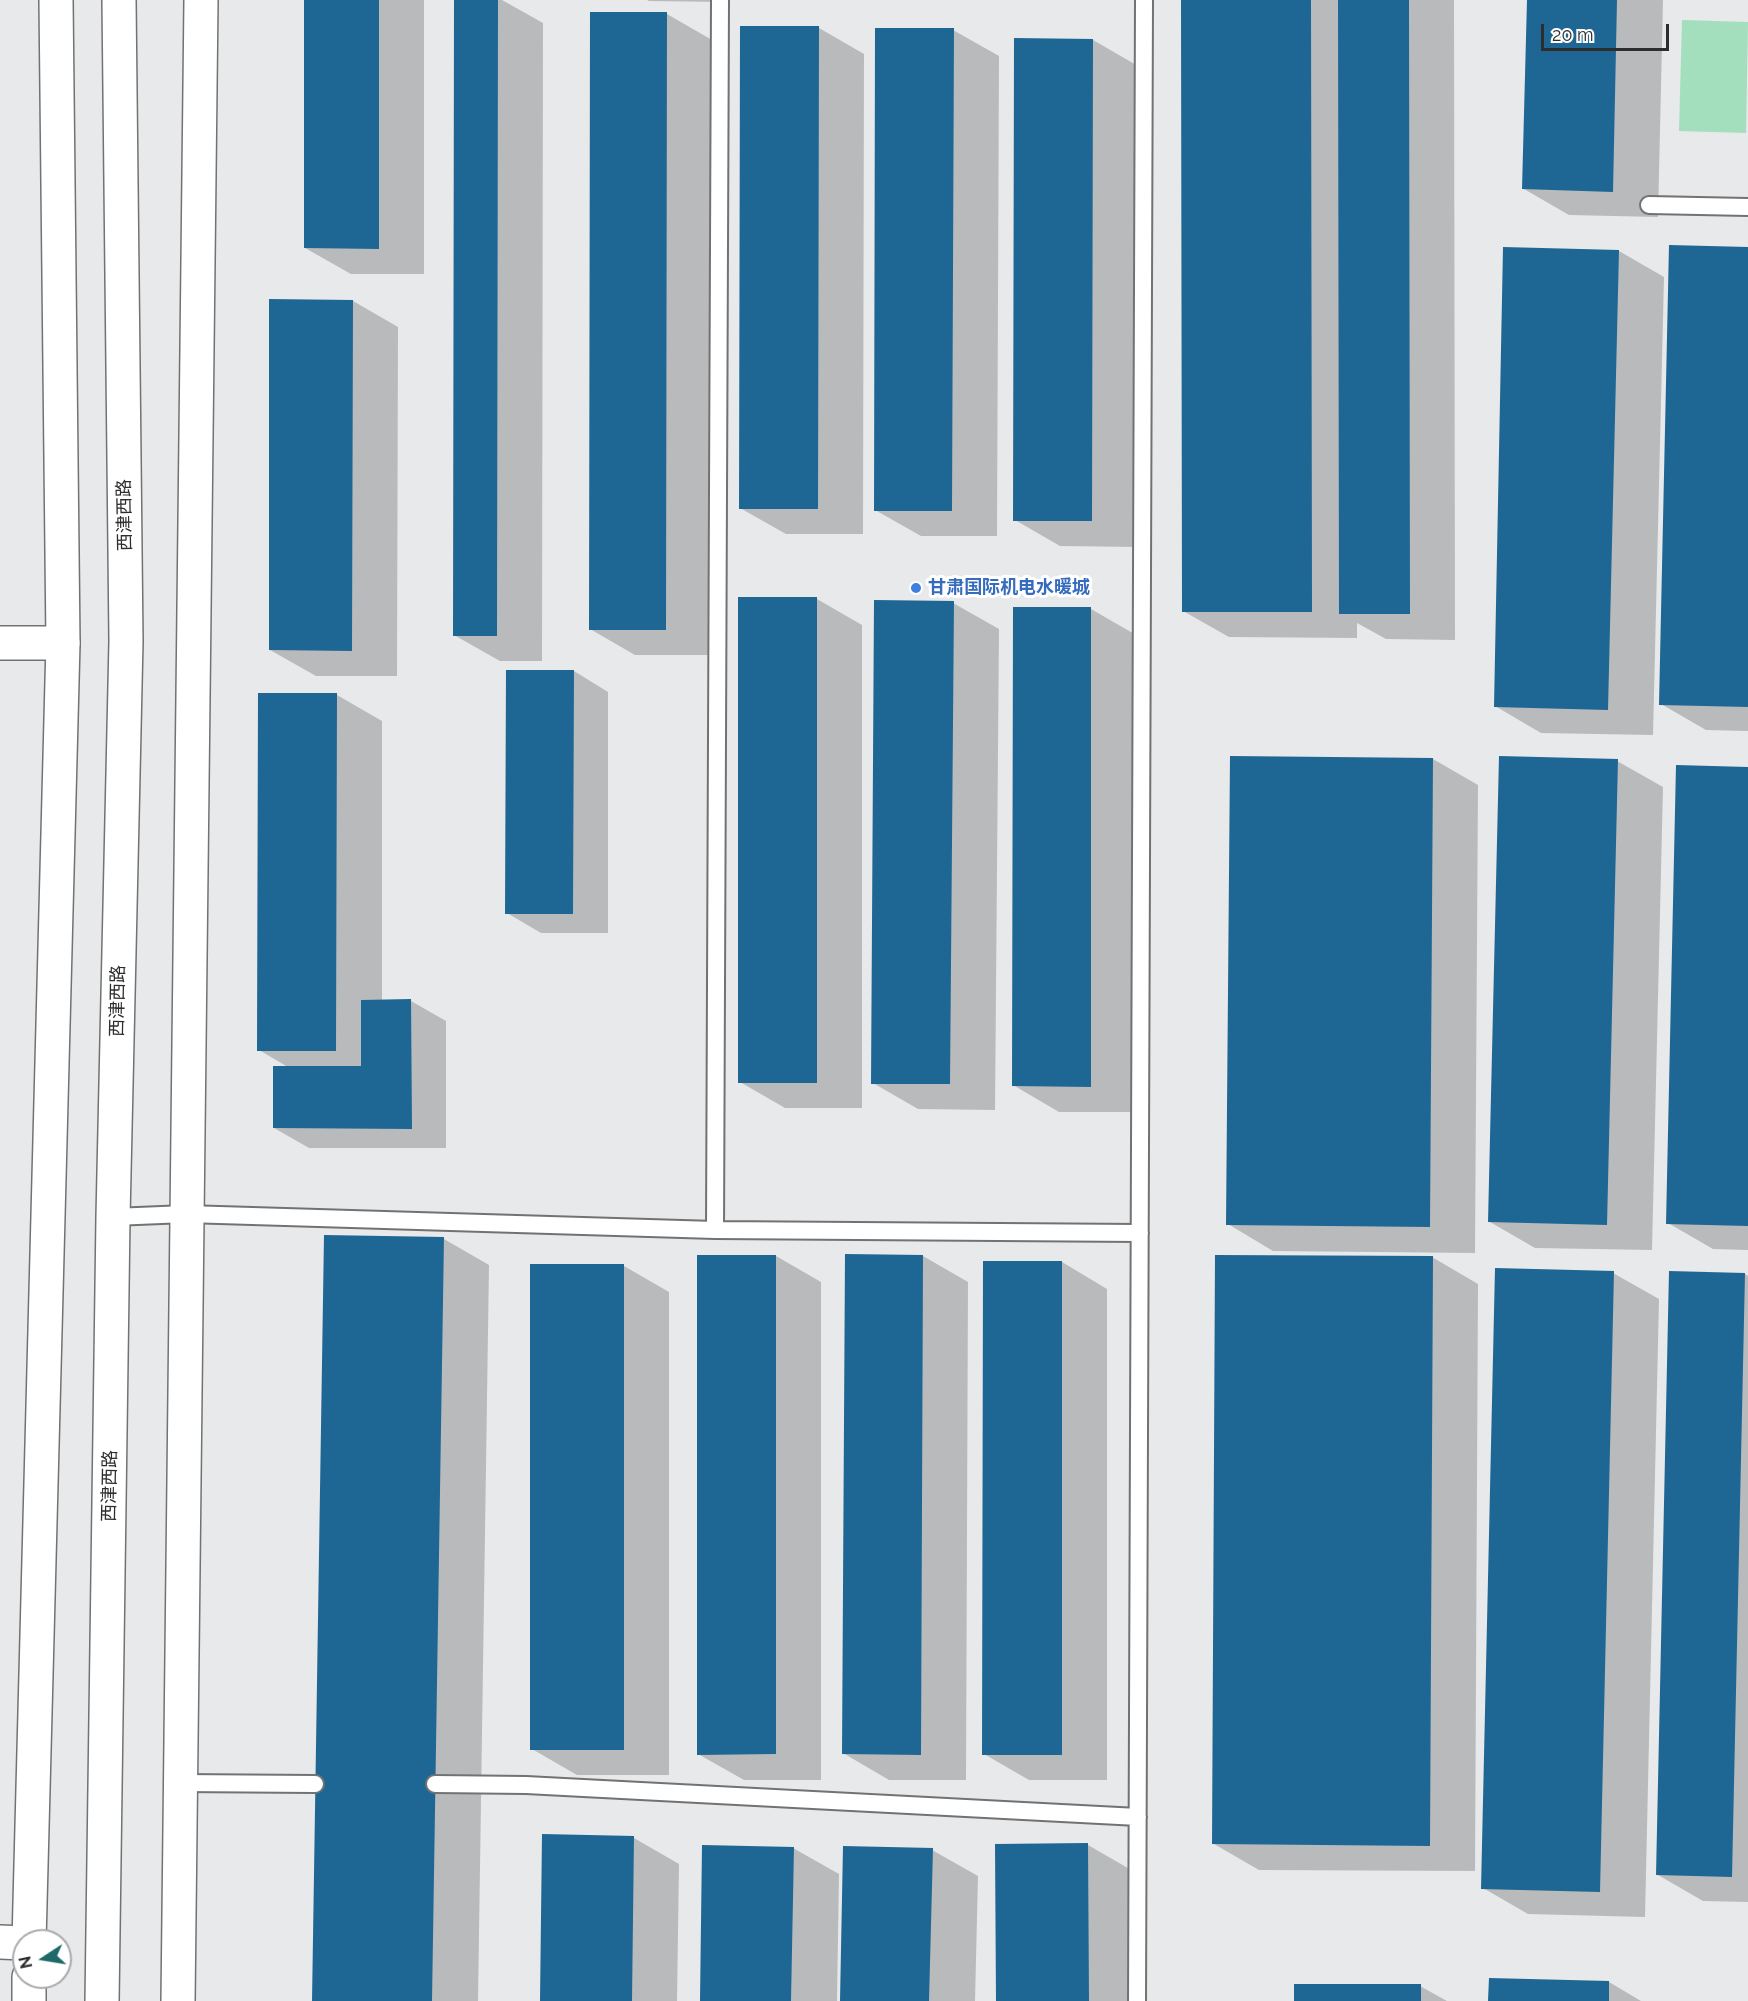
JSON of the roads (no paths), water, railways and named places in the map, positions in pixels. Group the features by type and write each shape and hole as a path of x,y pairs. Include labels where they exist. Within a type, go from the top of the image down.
{"main road":[{"path":"29,1929 63,643 56,0"},
{"name":"西津西路","path":"102,2001 113,1217 126,641 119,0"},
{"path":"178,2001 201,0"},
{"path":"0,643 63,643"}],"lane":[{"path":"715,1230 720,0"},
{"path":"1137,2001 1144,0"},
{"path":"1648,205 1748,207"},
{"path":"113,1217 186,1214 715,1230 1140,1233"},
{"path":"179,1783 315,1784"},
{"path":"435,1784 526,1785 1138,1817"}],"place":[{"name":"甘肃国际机电水暖城","path":"916,588"}]}
